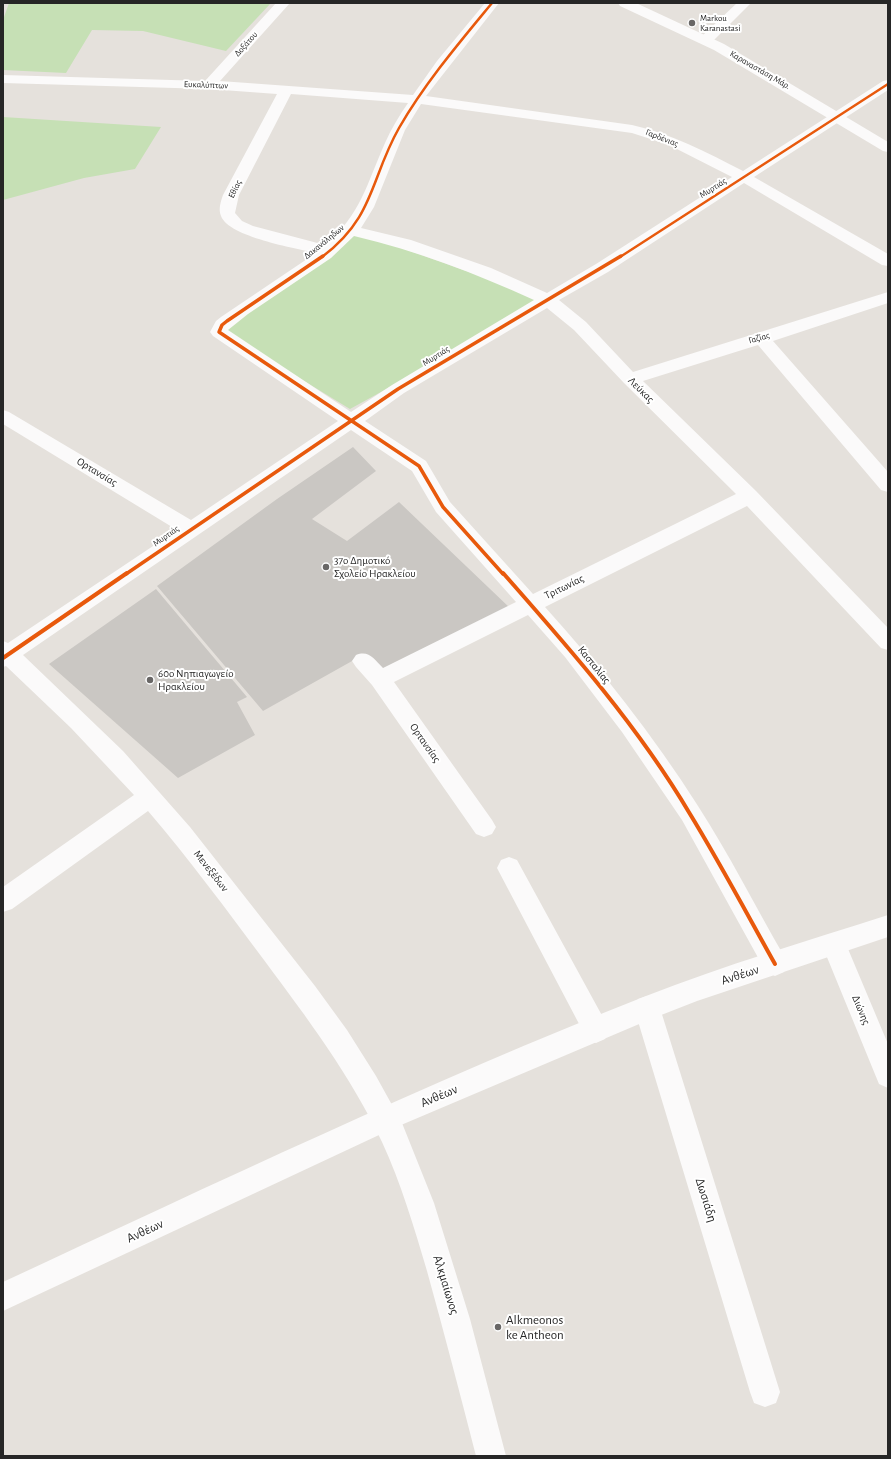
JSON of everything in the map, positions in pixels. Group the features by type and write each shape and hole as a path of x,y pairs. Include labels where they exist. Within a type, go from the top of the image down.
{"street":[{"name":"Δοξάτου","path":"210,85 282,3"},
{"name":"Δακανάληδων","path":"350,421 219,332 222,325 227,320 328,251 351,230 364,211 412,98 492,3"},
{"name":"Καραναστάση Μάρ.","path":"626,3 706,40 888,148"},
{"path":"706,40 744,3"},
{"name":"Ευκαλύπτων","path":"3,79 210,85 412,98"},
{"name":"Μυρτιάς","path":"5,654 432,367 548,300 744,178 888,84"},
{"name":"Εθίας","path":"286,90 231,195 227,209 228,214 231,219 246,229 328,251"},
{"name":"Γαρδένιας","path":"412,98 562,118 642,131 674,142 795,204 888,261"},
{"name":"Λεύκας","path":"351,230 405,243 459,262 523,288 548,300 580,326 630,379 749,496 885,634"},
{"name":"Γαζίας","path":"630,379 830,317 888,297"},
{"path":"761,338 888,485"},
{"name":"Ορτανσίας","path":"3,416 191,528"},
{"name":"Κασταλίας","path":"350,421 419,466 435,496 443,507 529,605 572,651 630,725 690,813 775,964"},
{"name":"Τριτωνίας","path":"380,679 749,496"},
{"name":"Μενεξέδων","path":"5,654 75,718 150,797 242,911 330,1029 359,1073 385,1119"},
{"name":"Ορτανσίας","path":"362,661 380,679 484,827"},
{"path":"3,901 150,797"},
{"path":"509,868 596,1030"},
{"name":"Ανθέων","path":"3,1297 385,1119 647,1008 697,989 888,926"},
{"name":"Διώνης","path":"834,945 888,1075"},
{"name":"Δωσιάδη","path":"647,1008 765,1392"},
{"name":"Αλκμαίωνος","path":"385,1119 418,1195 458,1328 492,1456"}],"green space":[{"path":"9,3 271,3 226,51 143,31 92,30 66,73 3,70 3,20"},
{"path":"3,117 161,127 135,169 84,178 3,200"},
{"path":"351,230 548,300 350,409 219,329"}],"building":[{"name":"37ο Δημοτικό Σχολείο Ηρακλείου","path":"353,447 376,471 312,519 347,541 399,502 511,609 380,675 361,656 263,711 157,586 277,499"},
{"name":"60ο Νηπιαγωγείο Ηρακλείου","path":"156,589 247,697 237,702 255,735 178,778 49,664"}],"cycle path":[{"path":"492,3 442,64 408,113 392,142 372,195 352,229 340,242 309,266 227,321 222,325 219,332 419,466 443,507 572,651 630,725 690,813 775,964"},
{"path":"3,658 398,389 463,349 602,268 888,84"}],"place":[{"name":"Markou Karanastasi","path":"692,23"},
{"name":"37ο Δημοτικό Σχολείο Ηρακλείου","path":"326,567"},
{"name":"60ο Νηπιαγωγείο Ηρακλείου","path":"150,680"},
{"name":"Alkmeonos ke Antheon","path":"498,1327"}]}
